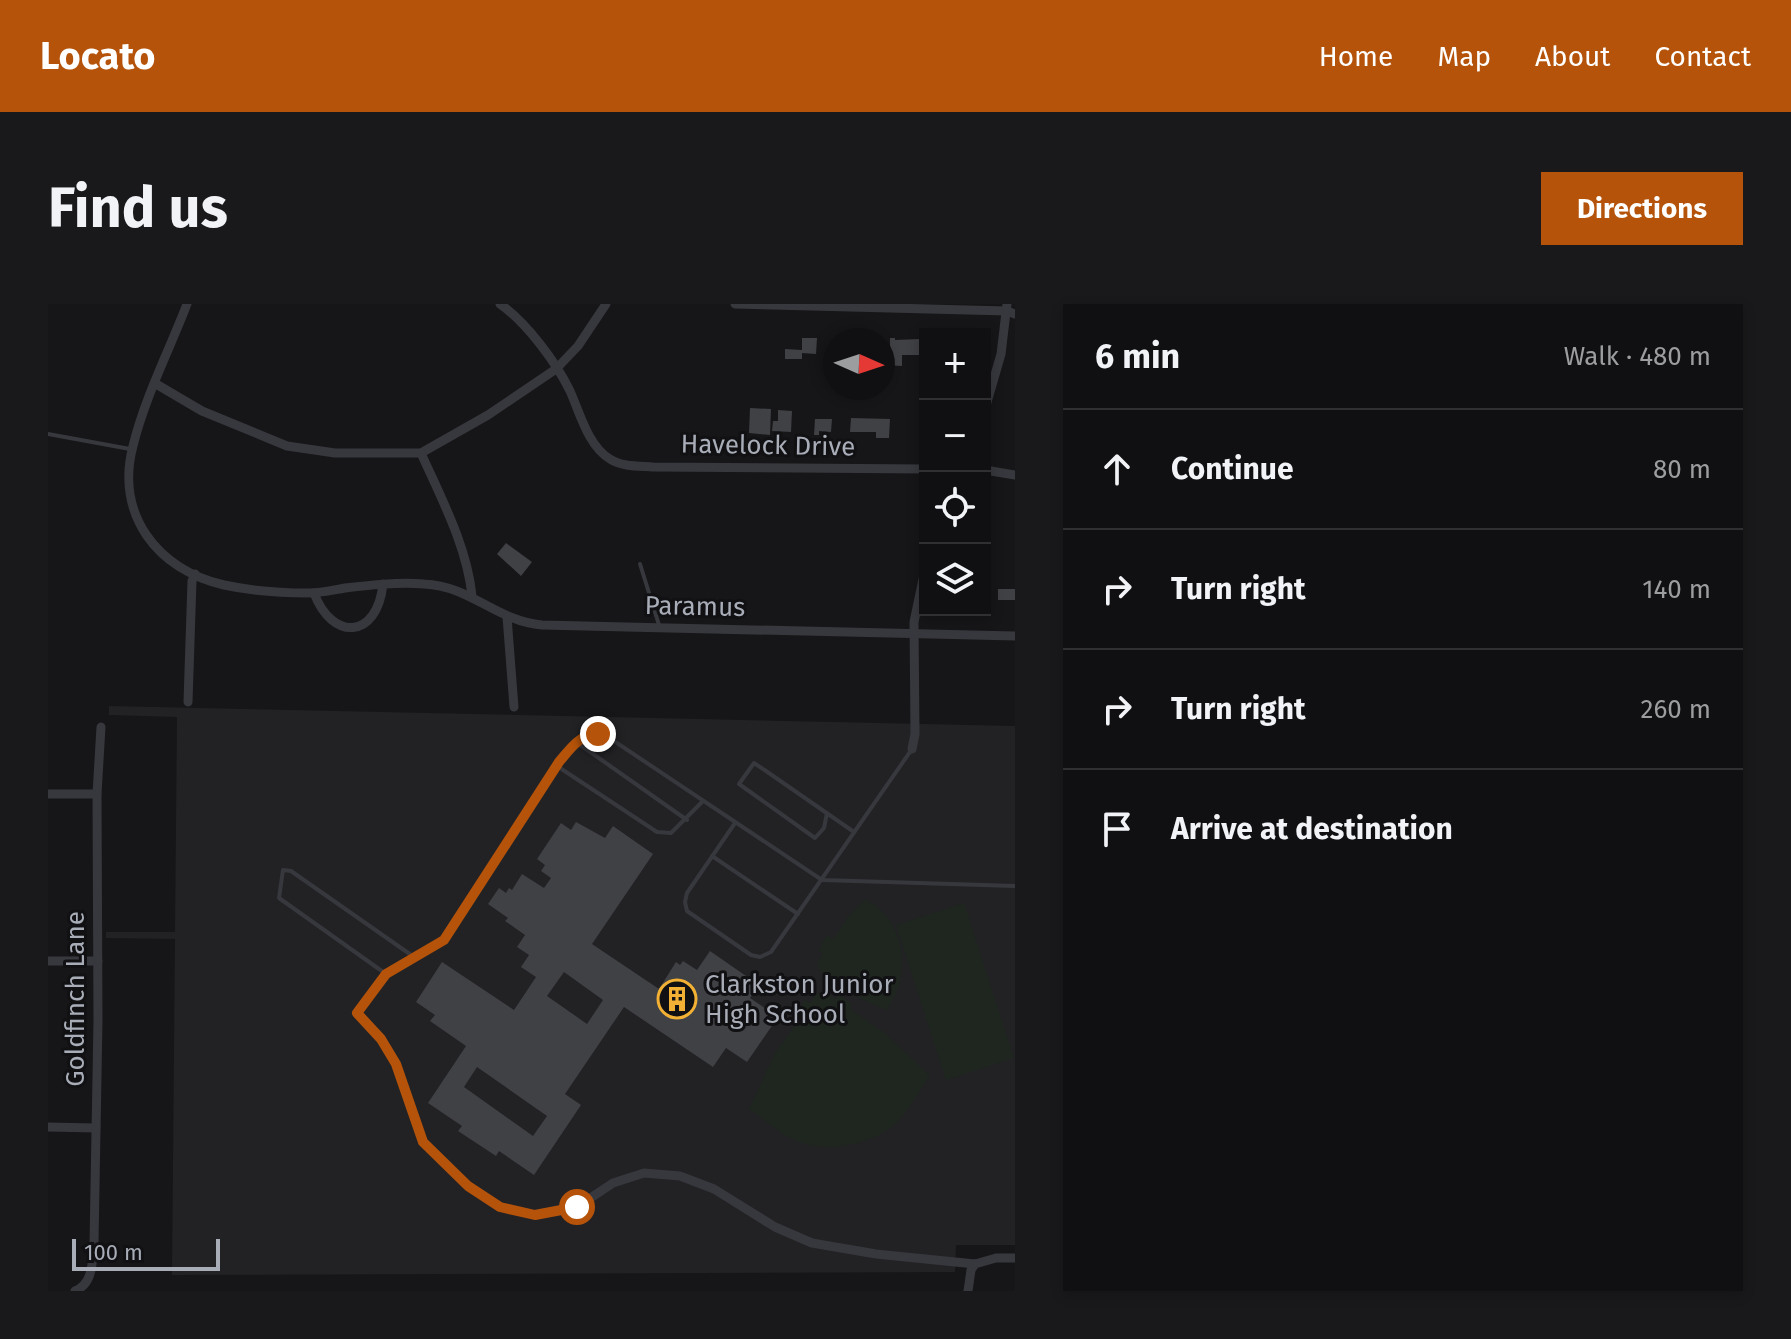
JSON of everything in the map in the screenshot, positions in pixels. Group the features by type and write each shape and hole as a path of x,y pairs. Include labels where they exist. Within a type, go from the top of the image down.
{"street":[{"name":"Paramus","path":"187,304 132,450 128,473 132,509 144,533 164,555 195,574 249,590 314,593 383,584 426,584 472,596 507,617 542,625 1015,636"},
{"path":"156,384 202,411 287,446 335,453 421,453 488,415 556,369 586,334 606,304"},
{"path":"735,304 1009,309 1001,354 988,400"},
{"path":"505,305 529,330 556,369"},
{"name":"Havelock Drive","path":"556,369 570,390 595,444 612,461 653,467 919,469"},
{"path":"421,453 453,525 470,573 472,596"},
{"path":"991,471 1015,475"},
{"path":"188,702 192,581 195,574"},
{"path":"314,593 319,608 327,617 351,627 364,625 374,618 383,584"},
{"path":"912,749 915,734 914,633 919,604"},
{"path":"507,617 514,707"},
{"name":"Goldfinch Lane","path":"75,1291 85,1286 94,1243 97,794 101,727"},
{"path":"48,794 97,794"},
{"path":"48,961 98,961"},
{"path":"357,1013 381,1039 396,1064 423,1142 468,1186 500,1207 535,1215 577,1207 613,1183 644,1173 680,1176 714,1189 775,1227 812,1243 876,1254 975,1264 996,1258 1015,1258"},
{"path":"48,1127 96,1128"},
{"path":"968,1291 975,1264"}],"lane":[{"path":"48,434 132,450"},
{"path":"640,564 660,628"},
{"path":"357,1013 386,974 444,940 557,766 576,742 589,734 611,739 822,880 1015,886"},
{"path":"576,742 687,820"},
{"path":"735,823 687,893 685,902 692,916 751,955 760,957 771,952 912,749"},
{"path":"827,813 824,828 815,838 739,784 754,763 855,832"},
{"path":"557,766 657,832 671,833 703,801"},
{"path":"712,856 798,914"},
{"path":"386,974 279,898 283,870 291,871 414,957"}],"shaded area":[{"path":"109,706 1015,726 1015,1245 956,1245 955,1272 172,1275 175,939 106,938 106,932 175,932 177,717 109,715"},
{"path":"865,899 890,921 901,949 900,980 887,1010 863,1000 841,985 837,989 824,980 826,975 818,969 823,953 818,951 827,935 833,939"},
{"path":"964,903 1014,1058 946,1080 896,925"},
{"path":"827,993 836,999 838,994 852,1004 850,1009 886,1034 930,1076 892,1127 861,1142 824,1147 812,1146 781,1133 749,1109 775,1053 800,1018 796,1014 805,1000 810,1003 816,994"}],"building":[{"path":"802,338 817,338 816,354 802,353 802,359 785,359 785,349 802,350"},
{"path":"919,339 919,355 902,355 902,366 895,366 895,340"},
{"path":"750,408 771,409 770,435 749,433"},
{"path":"778,410 792,411 791,432 772,431 773,421 778,421"},
{"path":"851,418 890,419 889,438 876,438 876,432 850,432"},
{"path":"815,419 832,419 831,432 819,431 819,435 814,435"},
{"path":"506,543 532,562 521,576 497,554"},
{"path":"998,589 1015,589 1015,600 998,600"},
{"name":"Clarkston Junior High School","path":"576,822 605,838 613,826 653,854 592,944 659,989 676,962 680,965 683,961 697,970 710,951 759,985 750,998 778,1017 747,1062 726,1048 713,1067 624,1007 565,1094 581,1105 534,1175 499,1151 496,1156 458,1131 462,1126 428,1103 466,1046 430,1021 435,1015 416,1002 442,962 514,1010 536,977 521,967 529,955 517,947 525,935 488,904 499,888 506,893 509,888 512,890 522,874 544,888 551,878 541,871 545,865 537,859 561,823 571,830","holes":["564,972 603,1000 587,1024 547,996","477,1067 547,1116 533,1136 464,1087"]}],"place":[{"name":"Clarkston Junior High School","path":"677,999"}],"route":[{"path":"577,1207 535,1215 500,1207 468,1186 423,1142 396,1064 381,1039 357,1013 386,974 444,940 559,762 576,742 589,734 598,734"}]}
